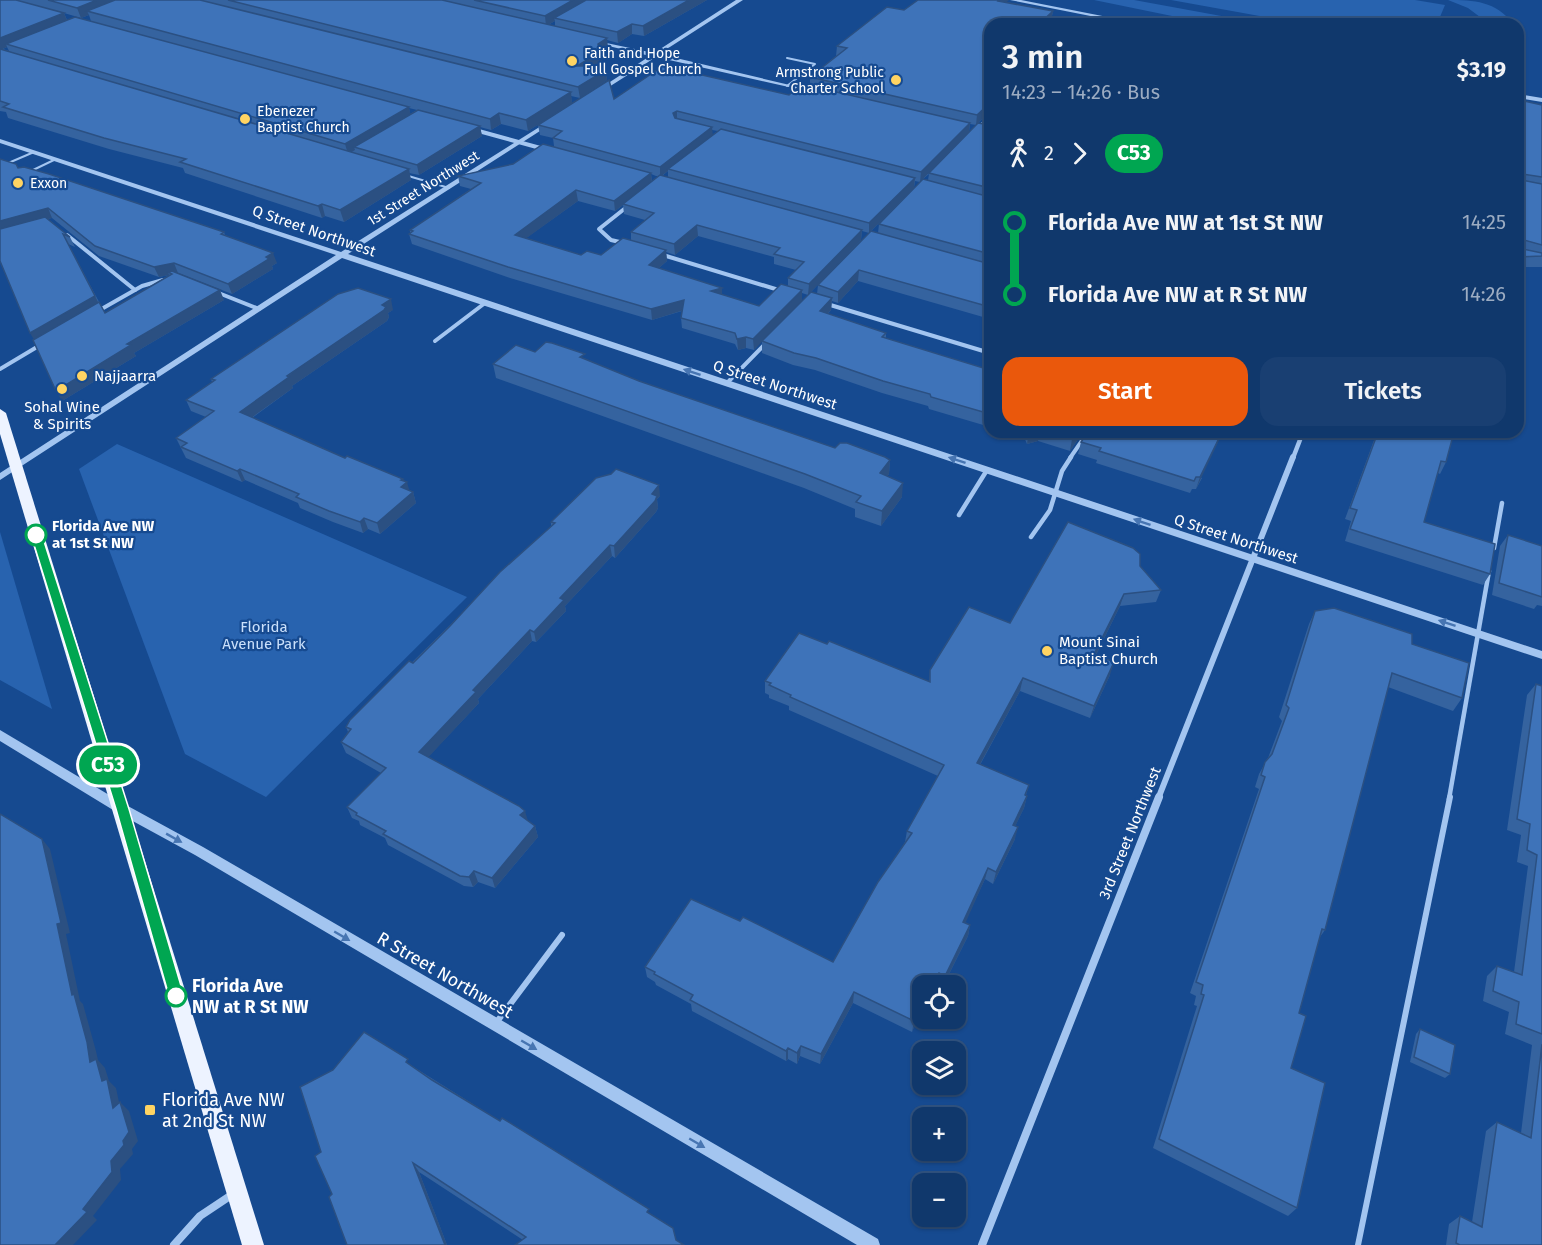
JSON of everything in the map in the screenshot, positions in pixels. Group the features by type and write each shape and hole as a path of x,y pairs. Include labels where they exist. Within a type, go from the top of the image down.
{"main road":[{"path":"0,412 253,1245"}],"street":[{"path":"591,96 740,0"},
{"path":"1014,0 1108,18"},
{"path":"588,40 817,93"},
{"path":"1524,97 1542,100"},
{"name":"1st Street Northwest","path":"0,477 562,115"},
{"path":"465,127 550,151"},
{"path":"964,127 977,132"},
{"name":"Q Street Northwest","path":"0,141 1542,655"},
{"name":"3rd Street Northwest","path":"982,1245 1301,438"},
{"name":"R Street Northwest","path":"0,735 122,809 872,1245"},
{"path":"174,1245 200,1216 236,1192"}],"lane":[{"path":"787,58 815,64 787,86"},
{"path":"977,132 984,123"},
{"path":"0,166 34,152"},
{"path":"24,175 56,159"},
{"path":"8,163 19,167"},
{"path":"25,169 32,171"},
{"path":"399,174 449,188"},
{"path":"632,203 599,230 611,240 633,246"},
{"path":"60,230 135,290"},
{"path":"655,253 787,292"},
{"path":"97,312 135,290 165,280"},
{"path":"209,290 259,309"},
{"path":"820,302 984,351"},
{"path":"435,341 485,303"},
{"path":"727,384 775,333"},
{"path":"0,369 50,340"},
{"path":"1031,537 1050,510 1062,471 1084,438"},
{"path":"959,515 987,470"},
{"path":"1492,557 1502,503"},
{"path":"1358,1245 1442,841 1490,567"},
{"path":"494,1025 561,935"}],"green space":[{"path":"1094,0 1134,0 1232,18 1182,18"},
{"path":"1171,0 1415,0 1445,5 1440,18 1270,18"},
{"path":"1448,0 1484,3 1508,18 1480,18 1468,8"},
{"name":"Florida Avenue Park","path":"117,444 467,597 266,797 185,754 79,469"},
{"path":"0,532 52,709 0,680"}],"building":[{"path":"0,0 16,0 64,13 0,38"},
{"path":"48,0 97,0 77,8"},
{"path":"115,0 200,0 571,92 526,120 499,113 490,119 87,11"},
{"path":"228,0 442,0 607,38 598,44 600,52 577,66 605,66 606,70 578,87"},
{"path":"474,0 573,0 545,16"},
{"path":"586,0 689,0 643,26 632,24 617,32 554,18"},
{"path":"918,0 999,0 1053,11 1045,18 984,18 984,109 977,115 810,77 847,48 837,46 887,7 904,10"},
{"path":"75,17 409,107 345,144 6,44"},
{"path":"0,49 409,169 340,210 322,204 318,206 180,162 186,159 104,138 3,107 9,104 0,101"},
{"path":"663,66 789,95 802,84 970,123 921,172 677,111 673,113 675,118 712,127 660,167 553,138 562,131 538,125 609,80 614,99"},
{"path":"1524,101 1542,105 1542,177 1524,174"},
{"path":"418,110 480,126 417,165 354,147"},
{"path":"978,123 984,124 984,187 929,173"},
{"path":"721,129 915,178 869,223 668,169"},
{"path":"543,144 651,173 614,201 576,190 515,235 581,255 587,251 601,255 623,238 666,250 649,265 722,288 711,291 759,306 781,284 802,290 753,339 746,337 737,339 735,333 681,318 684,300 651,309 508,267 409,234 413,231 410,230 481,183 458,176 513,164"},
{"path":"0,159 16,164 18,168 24,167 49,174 224,232 221,234 273,253 266,257 269,259 228,284 174,263 154,267 95,246 48,208 0,221"},
{"path":"660,175 862,230 809,284 788,278 804,262 774,254 780,248 697,225 674,244 631,232 654,213 623,204"},
{"path":"923,179 984,195 984,252 879,224"},
{"path":"1524,180 1542,184 1542,245 1524,240"},
{"path":"45,217 70,237 63,234 95,296 30,333 0,261 0,229"},
{"path":"871,231 984,262 984,305 859,270 838,292 818,285"},
{"path":"1524,249 1542,253 1542,256 1524,257"},
{"path":"172,271 220,290 127,344 131,345 56,391 33,340 99,302 105,313 172,274 168,272"},
{"path":"358,288 391,299 382,305 386,307 384,310 287,376 289,377 240,412 345,458 347,456 403,479 401,480 407,482 401,487 413,492 377,523 364,518 360,522 296,497 299,494 240,469 237,471 181,447 187,443 176,438 214,411 186,400 215,380 211,379 338,294"},
{"path":"811,292 832,298 820,311 886,333 882,337 984,368 984,412 931,397 930,394 794,353 762,341"},
{"path":"546,342 585,354 580,357 639,381 835,448 840,443 847,443 885,457 890,460 880,473 903,483 882,511 856,502 861,496 805,474 493,364 516,345 535,352"},
{"path":"1084,438 1219,438 1200,477 1196,477 1194,481 1099,451 1101,448 1081,442"},
{"path":"1376,438 1452,438 1446,462 1441,461 1424,522 1495,544 1490,574 1350,529 1357,510 1350,508"},
{"path":"616,469 659,485 652,494 657,496 655,501 614,546 610,545 560,598 564,600 534,632 530,630 473,690 476,692 419,752 519,806 525,811 520,815 535,826 492,878 474,871 469,877 460,876 383,834 386,831 356,815 357,813 347,807 386,768 341,742 351,729 346,727 350,720 409,661 413,663 450,626 500,572 555,523 551,522 596,478 611,474"},
{"path":"1068,522 1133,548 1140,554 1140,566 1161,590 1124,594 1094,654 1114,662 1094,706 1023,678 977,763 1029,785 1025,795 1027,796 1013,825 1018,827 996,872 988,868 963,922 970,925 945,975 939,973 938,975 912,975 912,1020 854,992 821,1054 801,1046 797,1053 788,1048 786,1051 690,1000 693,995 645,967 691,899 740,921 743,917 833,962 878,882 912,833 907,831 944,765 790,697 791,695 769,685 771,683 765,681 799,633 827,644 829,641 930,682 930,670 969,607 1010,623"},
{"path":"1508,535 1542,546 1542,597 1499,583"},
{"path":"1334,608 1412,634 1412,644 1469,663 1462,698 1392,673 1325,930 1322,929 1299,1013 1306,1016 1291,1068 1325,1083 1297,1208 1159,1139 1204,995 1201,994 1203,985 1196,982 1265,777 1261,775 1265,762 1272,754 1289,708 1286,705 1315,611"},
{"path":"1536,684 1542,686 1542,1034 1516,1024 1519,1002 1493,991 1497,966 1522,975 1537,855 1527,850 1530,824 1517,819"},
{"path":"0,814 42,839 61,923 57,924 72,995 74,994 87,1042 90,1062 96,1059 102,1081 107,1079 113,1108 120,1102 129,1132 123,1141 124,1145 111,1161 112,1172 83,1209 87,1212 55,1245 0,1245"},
{"path":"1420,1029 1455,1045 1450,1074 1414,1057"},
{"path":"364,1032 408,1059 406,1062 432,1080 500,1121 502,1118 649,1209 647,1212 673,1228 676,1240 684,1245 515,1245 526,1237 413,1163 445,1245 347,1245 329,1197 332,1194 315,1156 321,1152 300,1087 333,1070"},
{"path":"1542,1044 1542,1245 1460,1245 1456,1243 1460,1216 1482,1227 1497,1122 1531,1138"}],"bus line":[{"name":"C53","path":"36,535 122,809 140,878 176,996"}],"place":[{"name":"Faith and Hope Full Gospel Church","path":"572,61"},
{"name":"Armstrong Public Charter School","path":"896,80"},
{"name":"Ebenezer Baptist Church","path":"245,119"},
{"name":"Exxon","path":"18,183"},
{"name":"Najjaarra","path":"82,376"},
{"name":"Sohal Wine & Spirits","path":"62,389"},
{"name":"Florida Ave NW at 1st St NW","path":"36,535"},
{"name":"Mount Sinai Baptist Church","path":"1047,651"},
{"name":"Florida Ave NW at R St NW","path":"176,996"},
{"name":"Florida Ave NW at 2nd St NW","path":"150,1110"}]}
